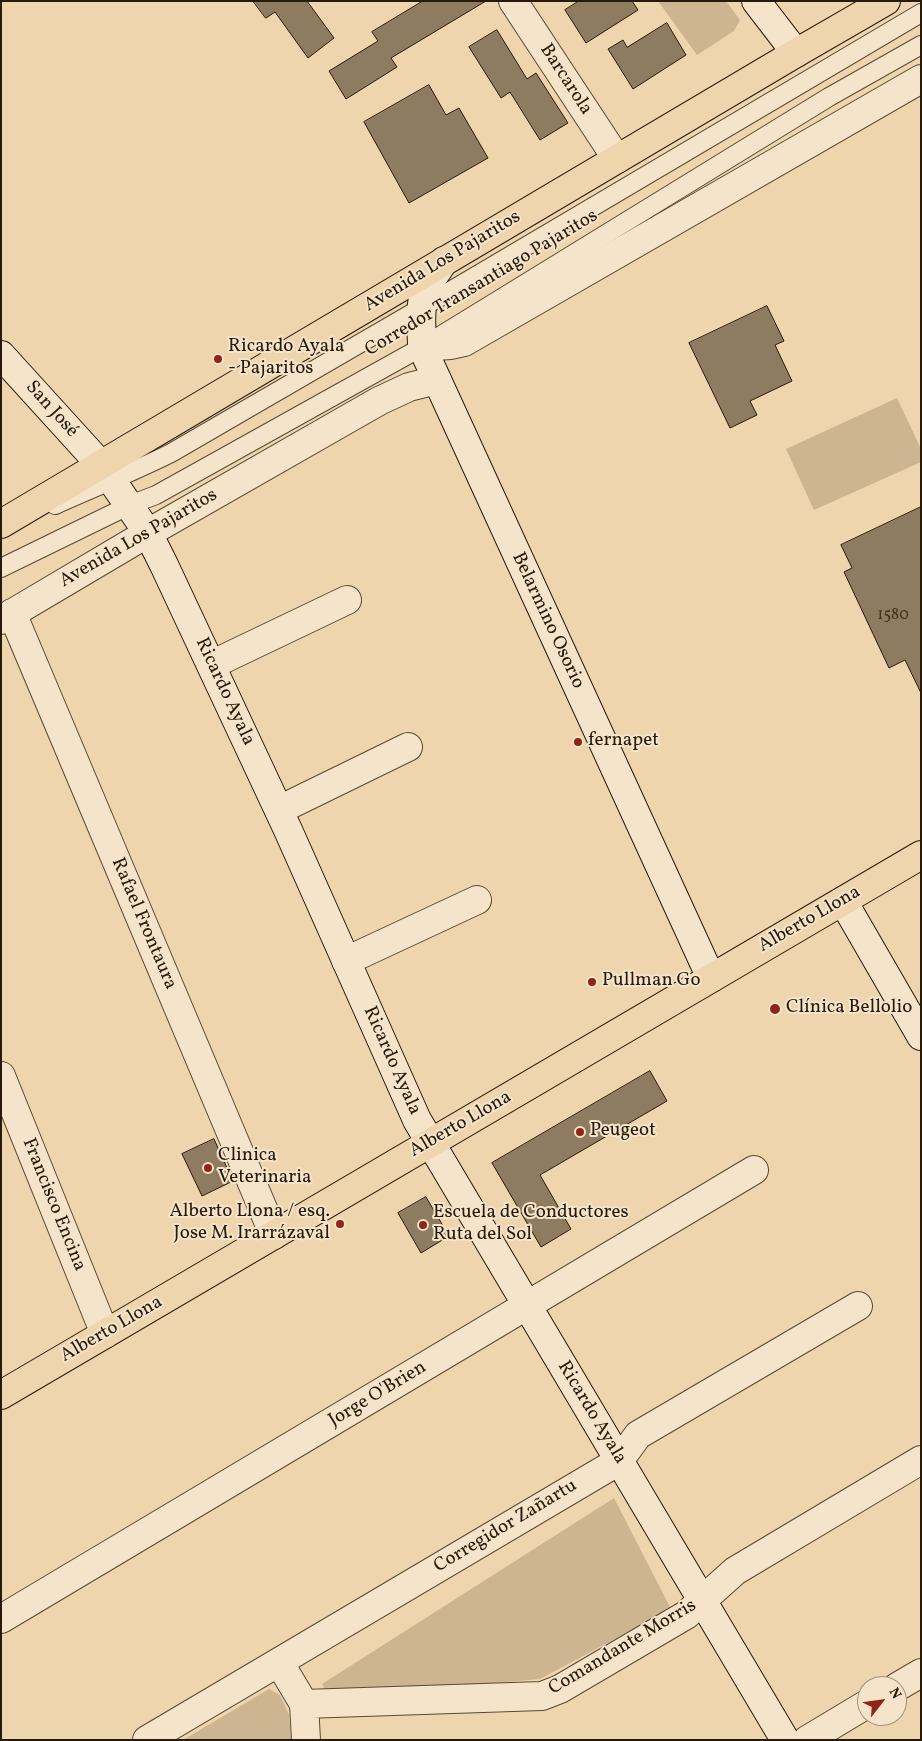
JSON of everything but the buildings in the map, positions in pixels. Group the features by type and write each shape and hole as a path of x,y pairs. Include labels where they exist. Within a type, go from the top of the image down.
{"main road":[{"name":"Avenida Los Pajaritos","path":"1,524 106,472 444,261 886,1"},
{"name":"Alberto Llona","path":"1,1395 921,855"}],"street":[{"name":"Barcarola","path":"513,1 617,159"},
{"path":"756,1 796,53"},
{"path":"422,347 464,342 921,79"},
{"name":"Belarmino Osorio","path":"444,261 430,281 424,294 422,307 422,347 711,978"},
{"name":"San José","path":"1,355 106,472"},
{"name":"Avenida Los Pajaritos","path":"7,616 379,401 409,387 437,380"},
{"name":"Ricardo Ayala","path":"106,472 148,533 211,665 430,1143 785,1740"},
{"path":"211,665 347,600"},
{"name":"Rafael Frontaura","path":"7,616 274,1234"},
{"path":"278,810 408,747"},
{"path":"346,961 477,900"},
{"path":"843,901 921,1036"},
{"name":"Francisco Encina","path":"1,1076 105,1334"},
{"name":"Jorge O'Brien","path":"1,1619 754,1170"},
{"name":"Corregidor Zañartu","path":"148,1740 619,1461 638,1435 858,1306"},
{"name":"Comandante Morris","path":"304,1704 542,1696 560,1689 686,1615 735,1571 921,1460"},
{"path":"279,1662 304,1704 306,1740"},
{"path":"907,1681 921,1673"},
{"path":"807,1740 857,1710"}],"lane":[{"name":"Corredor Transantiago Pajaritos","path":"1,534 51,507 106,472 142,468 171,453 921,13"},
{"name":"Corredor Transantiago Pajaritos","path":"1,568 130,505 156,495 422,347 829,98 921,45"}],"shaded area":[{"path":"658,1 726,1 740,20 734,31 697,55"},
{"path":"897,398 921,449 921,462 814,510 786,449"},
{"path":"614,1498 671,1609 540,1679 330,1698 322,1684"},
{"path":"269,1689 280,1695 289,1715 291,1740 183,1740"}],"place":[{"name":"Ricardo Ayala - Pajaritos","path":"218,359"},
{"name":"fernapet","path":"578,742"},
{"name":"Pullman Go","path":"592,982"},
{"name":"Clínica Bellolio","path":"775,1009"},
{"name":"Peugeot","path":"580,1132"},
{"name":"Clinica Veterinaria","path":"208,1168"},
{"name":"Alberto Llona / esq. Jose M. Irarrázaval","path":"340,1224"},
{"name":"Escuela de Conductores Ruta del Sol","path":"423,1225"}]}
